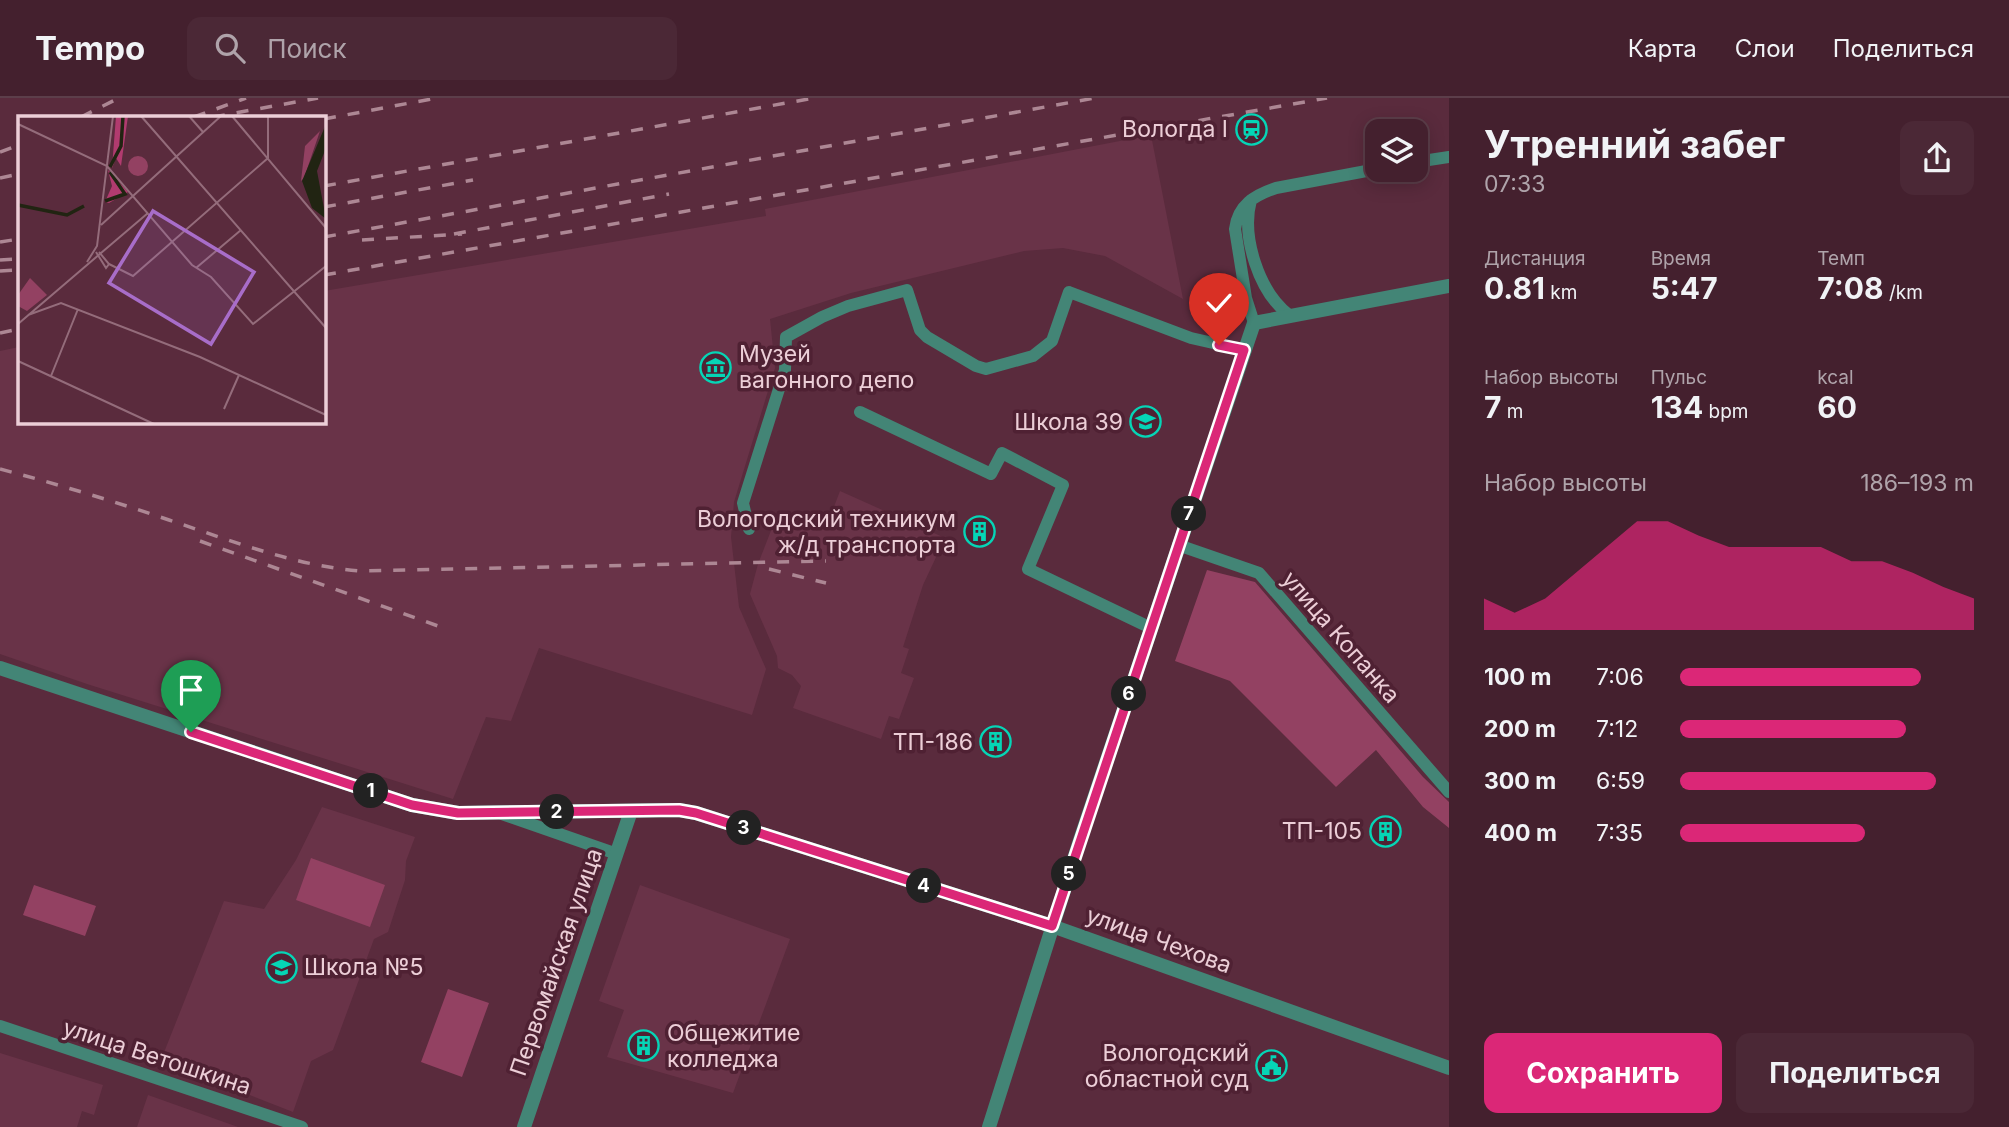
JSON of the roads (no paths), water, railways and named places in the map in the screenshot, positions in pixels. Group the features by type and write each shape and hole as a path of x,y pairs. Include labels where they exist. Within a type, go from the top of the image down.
{"street":[{"path":"1428,160 1449,157"},
{"path":"989,1127 1150,628 1254,323 1246,298 1235,229 1240,212 1251,199 1276,188 1365,171"},
{"path":"1251,199 1248,208 1250,235 1256,263 1271,298 1289,315"},
{"path":"1254,323 1449,286"},
{"path":"749,529 743,503 785,370 786,337 821,317 848,306 907,290 915,320 927,337 976,366 986,369 1033,356 1047,347 1052,341 1069,292 1191,338 1244,350"},
{"path":"860,412 991,474 1002,453 1063,485 1028,569 1150,628"},
{"name":"улица Копанка","path":"1178,545 1259,573 1449,792"},
{"name":"улица Чехова","path":"0,668 412,805 458,813 679,810 696,813 1052,926 1449,1068"},
{"name":"Первомайская улица","path":"524,1127 631,811"},
{"path":"502,814 617,854"},
{"name":"улица Ветошкина","path":"0,1026 302,1127"}],"railway":[{"path":"83,116 119,98"},
{"path":"197,116 246,98"},
{"path":"219,116 318,98"},
{"path":"326,119 437,98"},
{"path":"326,186 814,98"},
{"path":"326,237 1095,98"},
{"path":"326,275 1327,98"},
{"path":"0,152 18,145"},
{"path":"0,178 18,174"},
{"path":"326,207 473,180"},
{"path":"454,234 669,194"},
{"path":"362,240 462,234"},
{"path":"0,242 18,239"},
{"path":"0,260 18,259"},
{"path":"0,271 18,270"},
{"path":"0,333 18,329"},
{"path":"0,469 106,499 263,551 310,563 359,571 826,561"},
{"path":"200,541 438,626"},
{"path":"769,569 826,583"}],"place":[{"name":"Вологда I","path":"1251,129"},
{"name":"Музей вагонного депо","path":"716,367"},
{"name":"Школа 39","path":"1146,422"},
{"name":"Вологодский техникум ж/д транспорта","path":"979,532"},
{"name":"ТП-186","path":"996,742"},
{"name":"ТП-105","path":"1385,831"},
{"name":"Школа №5","path":"281,967"},
{"name":"Общежитие колледжа","path":"644,1046"},
{"name":"Вологодский областной суд","path":"1272,1066"}]}
